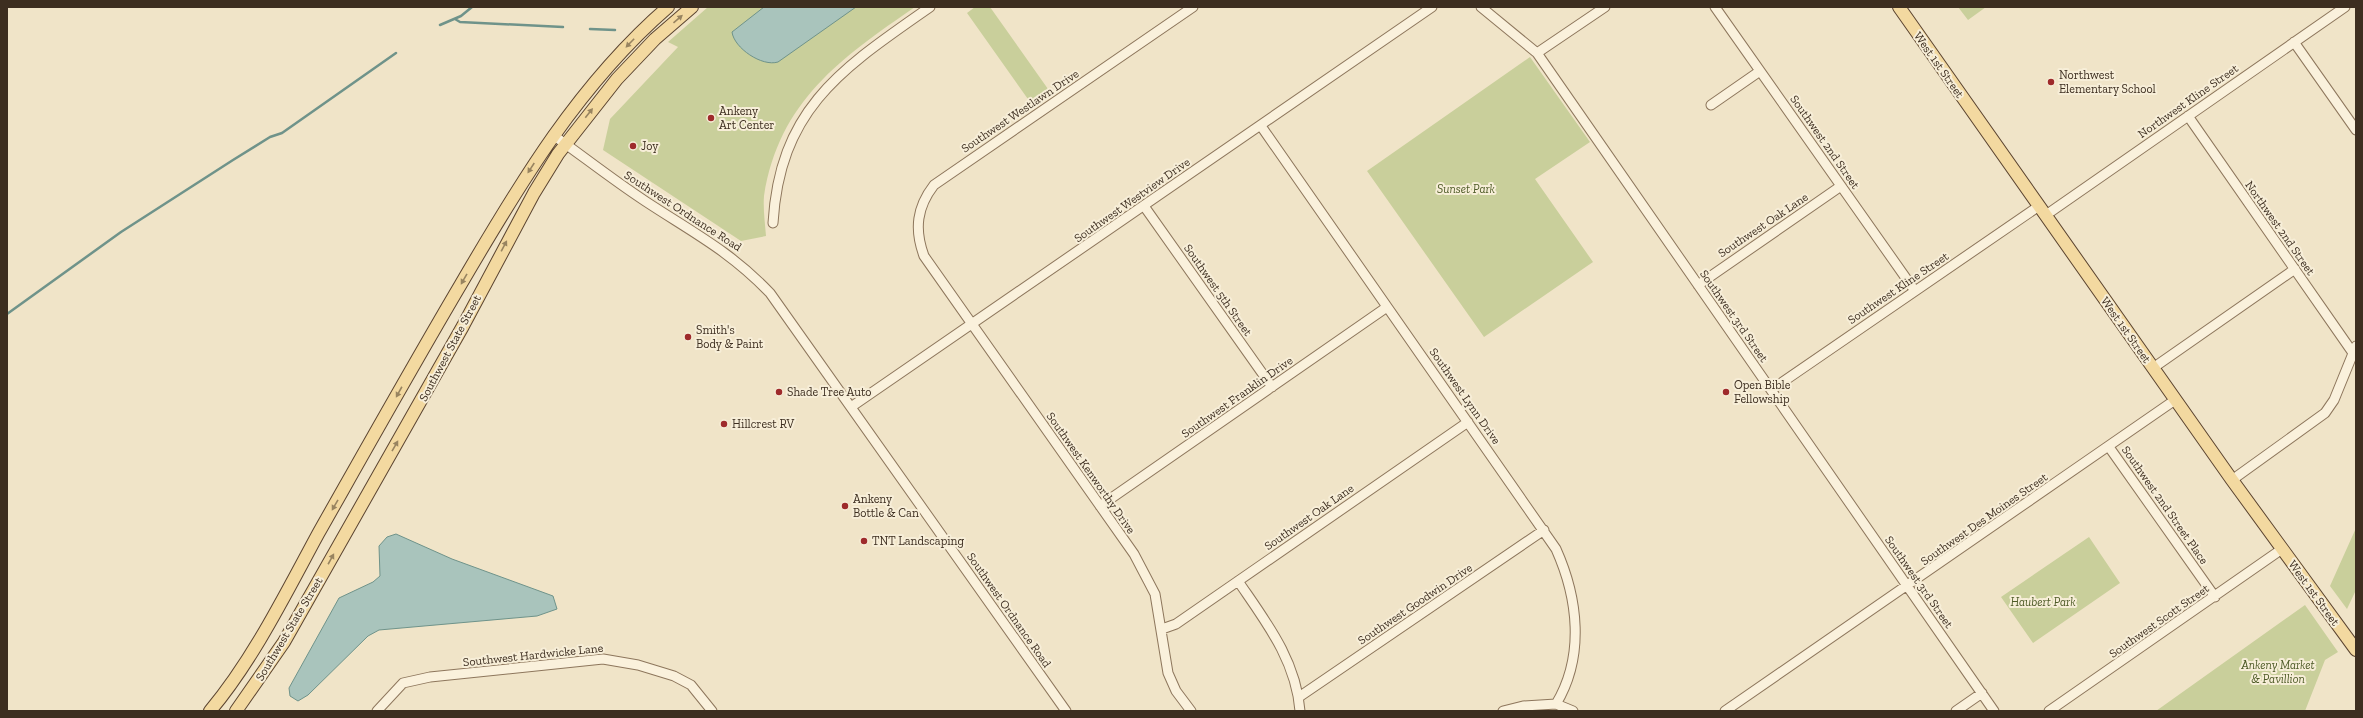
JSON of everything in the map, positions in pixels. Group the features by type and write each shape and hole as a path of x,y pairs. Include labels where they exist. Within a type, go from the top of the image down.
{"main road":[{"name":"Southwest State Street","path":"210,711 254,650 430,336 511,200 553,135 611,63 668,7"},
{"name":"Southwest State Street","path":"236,711 284,642 463,326 534,193 566,144 617,79 656,39 692,7"},
{"name":"West 1st Street","path":"1899,7 2175,400 2356,650"}],"street":[{"path":"773,223 777,183 787,150 804,116 815,101 856,60 930,7"},
{"name":"Southwest Westlawn Drive","path":"931,267 919,244 917,225 921,206 934,185 1194,7"},
{"name":"Southwest 3rd Street","path":"1481,7 1538,53 1994,711"},
{"path":"1538,53 1605,7"},
{"name":"Southwest 2nd Street","path":"1715,7 1915,291"},
{"name":"Northwest Kline Street","path":"2042,211 2188,116 2345,7"},
{"name":"Southwest Westview Drive","path":"851,407 1429,9"},
{"path":"2294,42 2356,130"},
{"path":"1711,104 1760,71"},
{"name":"Northwest 2nd Street","path":"2188,116 2294,269 2354,349"},
{"name":"Southwest Lynn Drive","path":"1261,126 1544,530 1564,568 1575,607 1573,654 1563,692 1556,704"},
{"name":"Southwest Ordnance Road","path":"553,135 643,200 715,244 753,275 786,312 851,407 1066,711"},
{"name":"Southwest Oak Lane","path":"1698,285 1842,186"},
{"name":"Southwest 5th Street","path":"1144,206 1272,387"},
{"name":"Southwest Kline Street","path":"1771,390 1915,291 2042,211"},
{"name":"Southwest Kenworthy Drive","path":"931,267 1100,506 1147,576 1155,594 1162,629 1168,673 1176,692 1190,711"},
{"path":"2153,368 2294,269"},
{"name":"Southwest Franklin Drive","path":"1100,506 1387,307"},
{"path":"2232,480 2325,413 2332,403 2354,349"},
{"name":"Southwest Des Moines Street","path":"1725,711 2175,400"},
{"name":"Southwest Oak Lane","path":"1162,629 1176,624 1468,422"},
{"name":"Southwest 2nd Street Place","path":"2109,447 2215,597"},
{"name":"Southwest Goodwin Drive","path":"1299,698 1544,530"},
{"name":"Southwest Scott Street","path":"2049,711 2282,549"},
{"path":"1238,581 1285,652 1299,698 1300,711"},
{"name":"Southwest Hardwicke Lane","path":"377,711 403,683 430,677 603,659 638,665 674,676 695,689 712,711"},
{"path":"1956,711 1982,693"},
{"path":"1503,711 1523,706 1556,704 1573,711"}],"green space":[{"path":"708,7 915,7 862,45 839,64 817,85 799,108 784,134 772,163 764,196 766,236 741,241 603,150 610,119 678,47 668,42"},
{"path":"975,7 990,7 1048,89 1030,102 967,13"},
{"path":"1958,7 1986,7 1968,20"},
{"name":"Sunset Park","path":"1530,57 1590,142 1535,179 1593,262 1484,337 1367,171"},
{"path":"2356,528 2356,590 2347,609 2330,586"},
{"name":"Haubert Park","path":"2089,537 2120,583 2033,643 2001,597"},
{"name":"Ankeny Market & Pavillion","path":"2305,605 2338,652 2325,660 2305,711 2156,711"}],"water":[{"path":"764,7 856,7 778,62 772,63 757,59 743,50 734,38 732,32"},
{"path":"396,534 452,559 553,596 557,609 537,616 379,630 368,636 308,695 298,701 290,696 289,688 339,598 373,582 380,576 379,546 387,537"}],"waterway":[{"path":"440,25 461,16 472,7"},
{"path":"455,19 460,22 563,27"},
{"path":"590,29 615,30"},
{"path":"7,314 121,232 270,137 282,133 396,53"}],"place":[{"name":"Northwest Elementary School","path":"2051,82"},
{"name":"Ankeny Art Center","path":"711,118"},
{"name":"Joy","path":"633,146"},
{"name":"Smith's Body & Paint","path":"688,337"},
{"name":"Shade Tree Auto","path":"779,392"},
{"name":"Open Bible Fellowship","path":"1726,392"},
{"name":"Hillcrest RV","path":"724,424"},
{"name":"Ankeny Bottle & Can","path":"845,506"},
{"name":"TNT Landscaping","path":"864,541"}]}
